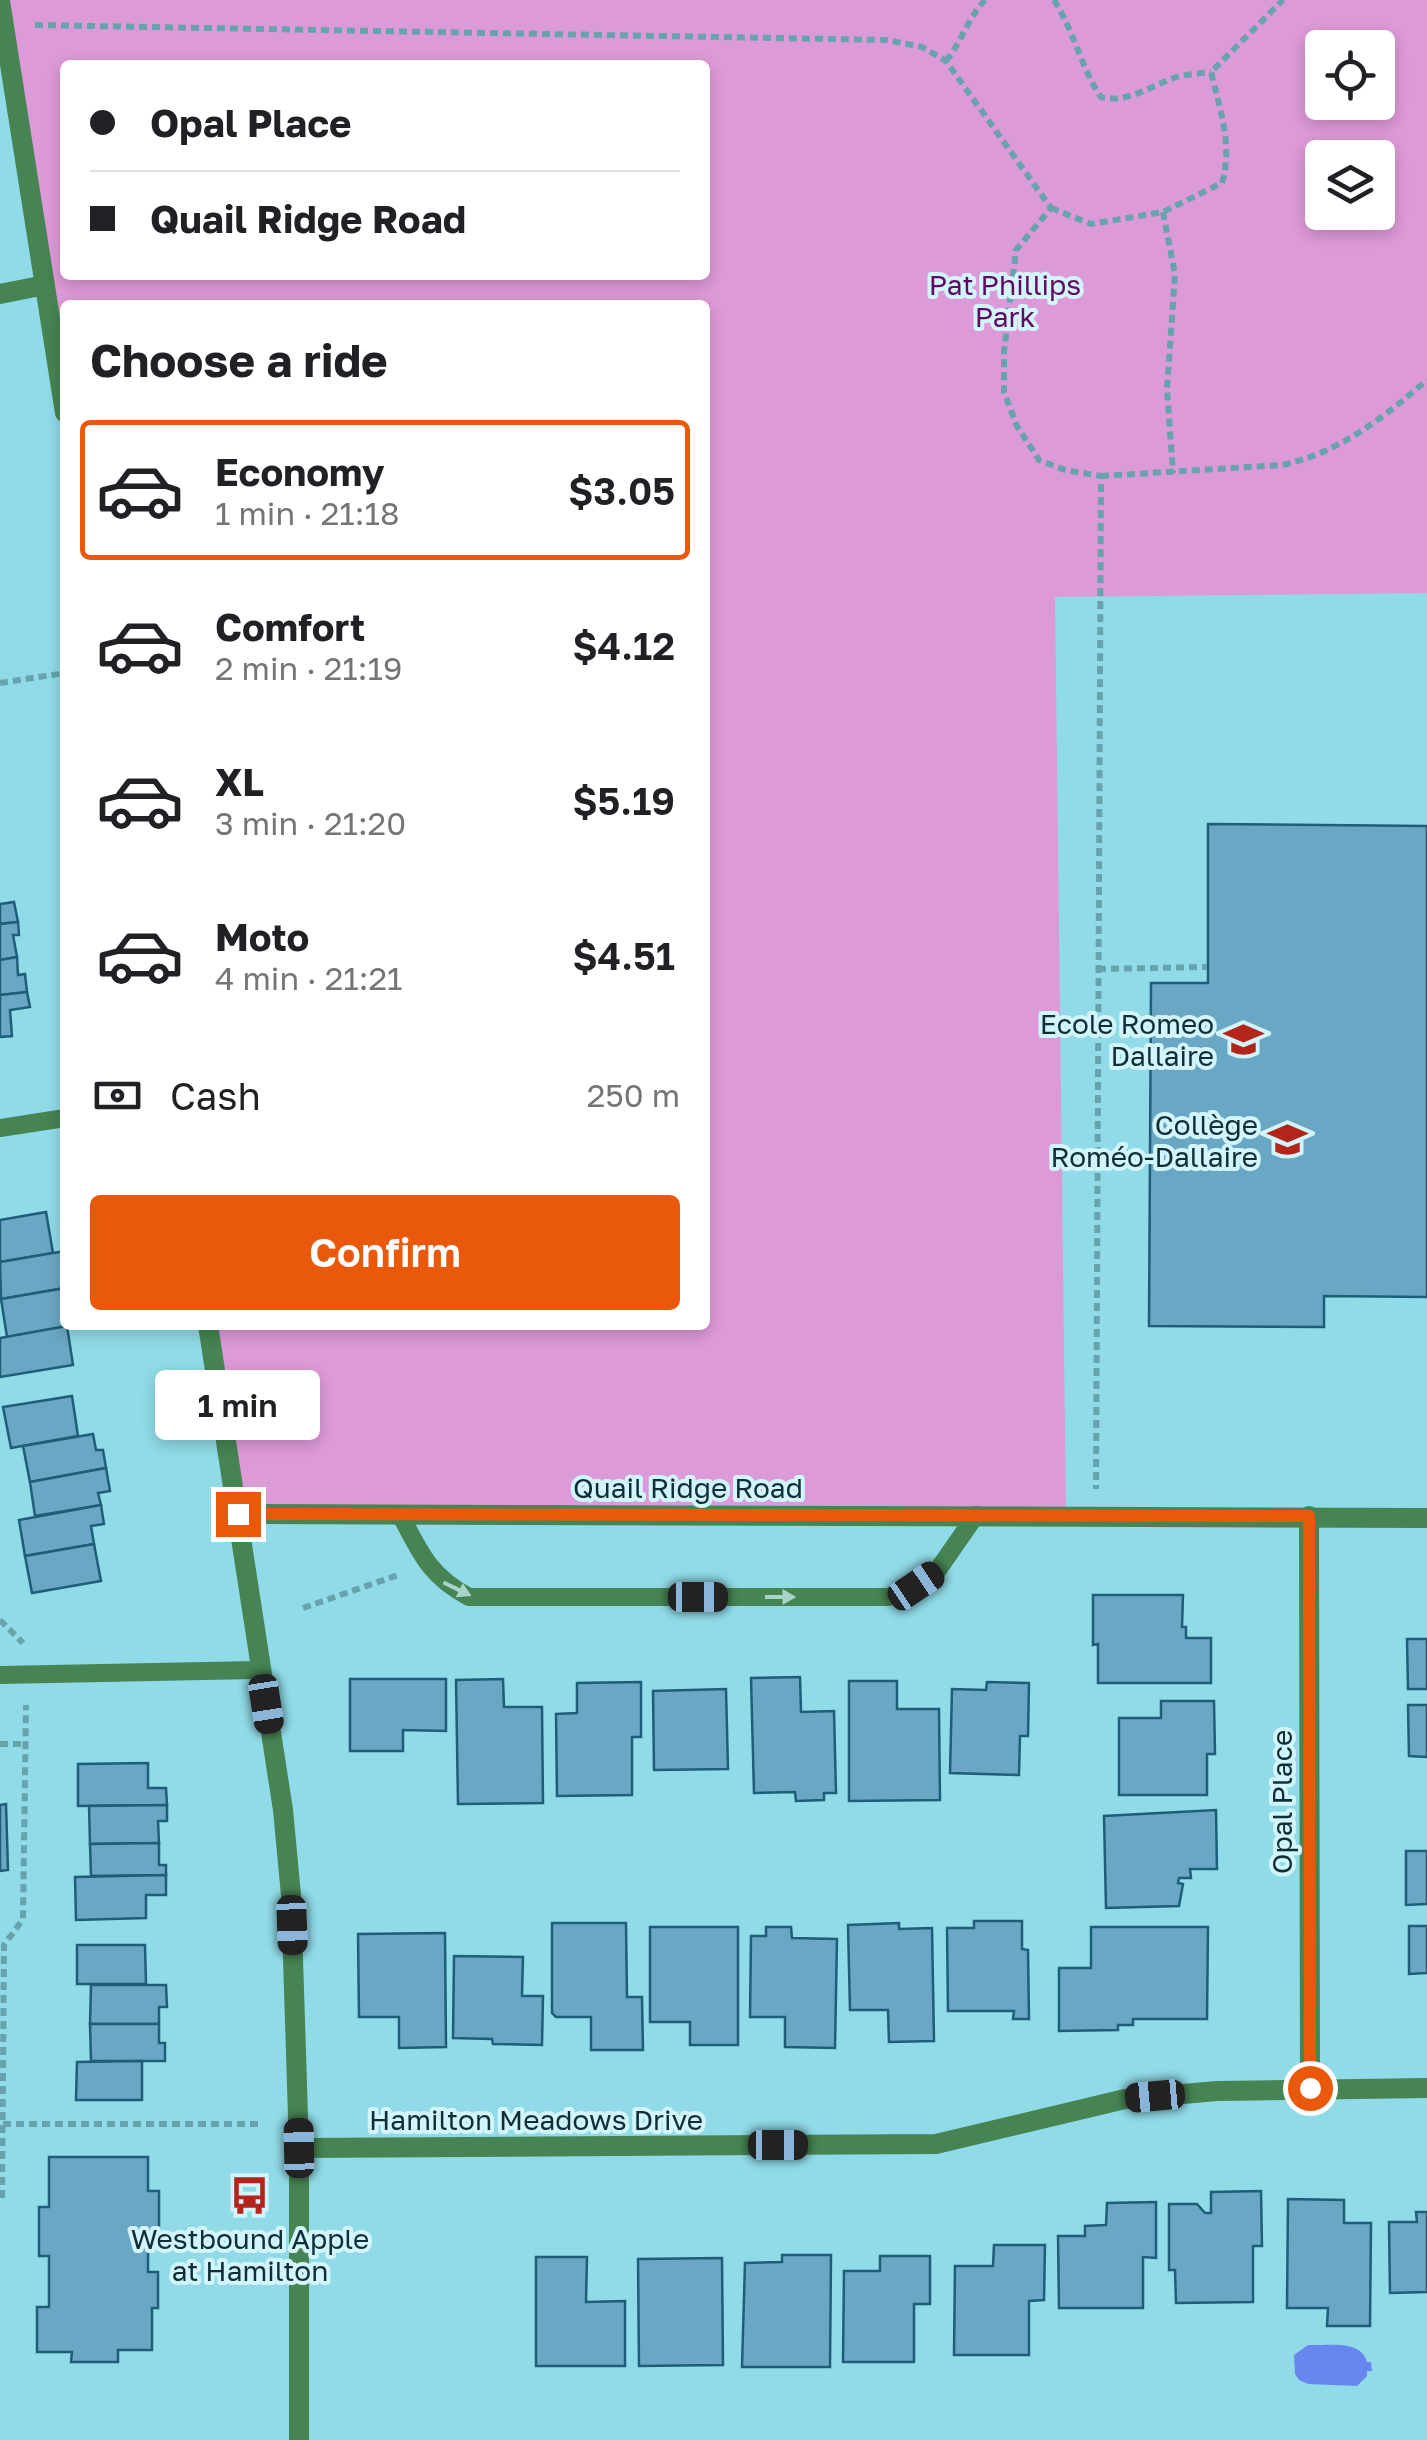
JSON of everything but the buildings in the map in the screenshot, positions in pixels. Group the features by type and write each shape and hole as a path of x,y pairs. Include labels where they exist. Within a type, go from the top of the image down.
{"street":[{"path":"0,1 60,381"},
{"path":"0,294 45,285"},
{"path":"209,1330 283,1810 291,1895 299,2148 299,2440"},
{"name":"Quail Ridge Road","path":"238,1514 1427,1518"},
{"name":"Opal Place","path":"1309,1516 1310,2088"},
{"name":"Hamilton Meadows Drive","path":"299,2148 936,2144 1124,2099 1217,2091 1427,2088"}],"lane":[{"path":"0,1128 60,1119"},
{"path":"400,1514 426,1565 444,1584 468,1597 889,1598 934,1574 976,1515"},
{"path":"0,1676 261,1670"}],"path":[{"path":"946,60 960,42 969,19 985,0"},
{"path":"1054,0 1080,47 1091,82 1101,97 1114,100 1128,98 1176,76 1212,72 1284,0"},
{"path":"2,27 66,23 887,40 922,47 946,60 1051,208 1091,224 1162,212 1222,184 1228,164 1228,143 1212,72"},
{"path":"1051,208 1016,250 1004,352 1004,392 1016,426 1039,460 1065,470 1101,476 1282,465 1311,459 1368,427 1427,380"},
{"path":"1162,212 1175,274 1167,390 1173,473"},
{"path":"1096,1516 1101,476"},
{"path":"0,682 60,674"},
{"path":"1098,969 1208,967"},
{"path":"303,1608 426,1565"},
{"path":"0,1620 23,1640 26,1676 23,1919 4,1945 2,2198"},
{"path":"0,1744 26,1744"},
{"path":"3,2124 261,2124"}],"green space":[{"name":"Pat Phillips Park","path":"0,0 1427,0 1427,593 1055,597 1066,1515 238,1514 209,1330 710,1330 710,300 60,300 60,381"}],"water":[{"path":"1308,2345 1351,2347 1371,2362 1372,2371 1367,2371 1357,2386 1308,2384 1295,2374 1294,2355"}],"place":[{"name":"Ecole Romeo Dallaire","path":"1244,1039"},
{"name":"Collège Roméo-Dallaire","path":"1288,1140"},
{"name":"Westbound Apple at Hamilton","path":"250,2196"}],"route":[{"path":"238,1514 1309,1516 1310,2088"}]}
